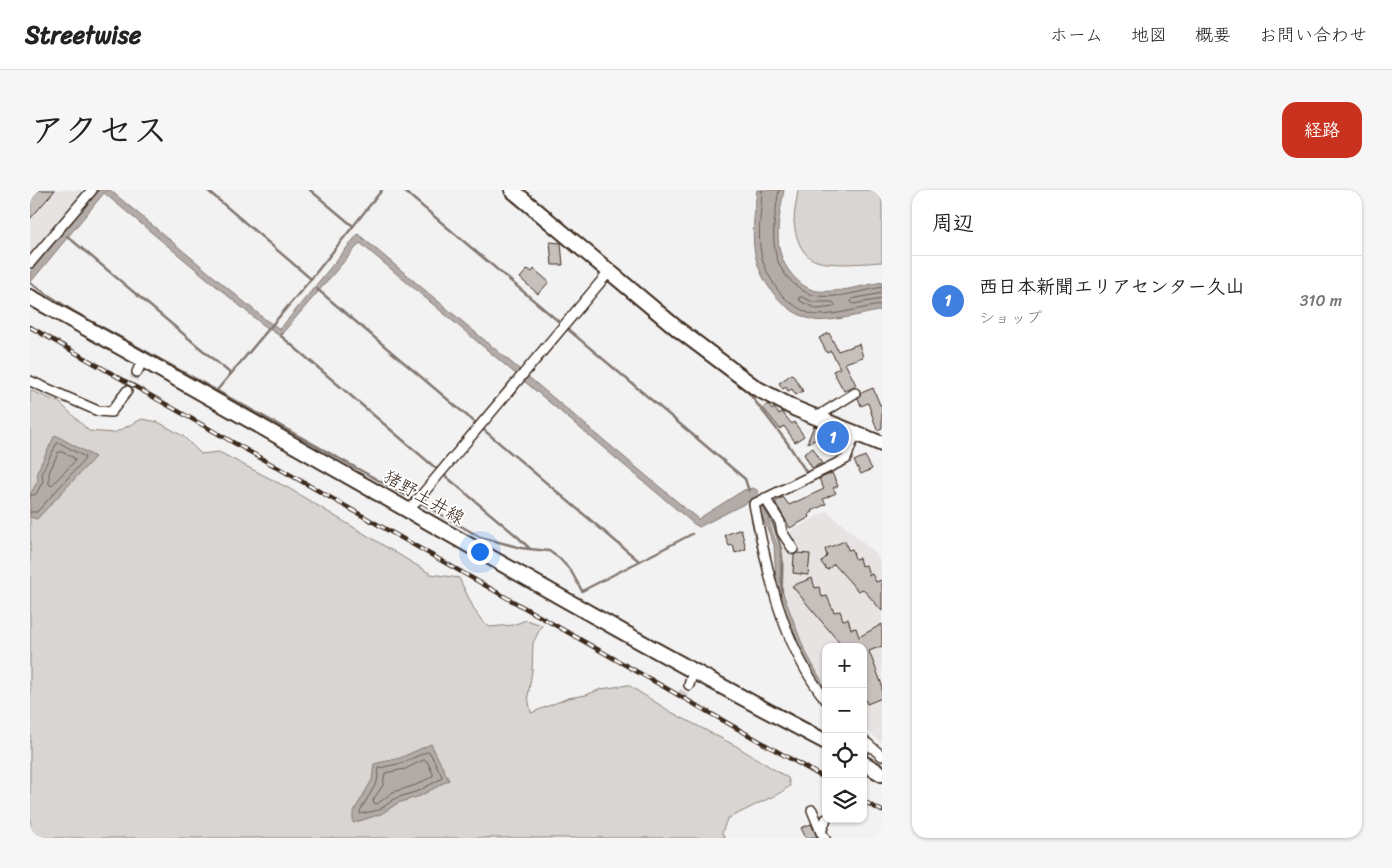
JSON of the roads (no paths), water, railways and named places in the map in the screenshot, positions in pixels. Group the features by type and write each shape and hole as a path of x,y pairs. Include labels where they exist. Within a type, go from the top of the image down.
{"main road":[{"path":"512,190 678,330 737,375 796,410 882,444"},
{"name":"猪野土井線","path":"30,297 140,365 409,510 691,679 822,740"},
{"path":"867,765 882,774"}],"street":[{"path":"30,263 92,190"},
{"path":"409,510 609,272"},
{"path":"30,381 98,411 111,412 127,391"},
{"path":"818,419 823,413 855,393"},
{"path":"760,501 846,459 854,434"},
{"path":"760,501 780,522 782,532 793,549"},
{"path":"760,501 767,568 779,612 812,682 822,695"},
{"path":"867,746 882,756"},
{"path":"812,810 823,835"}],"water":[{"path":"99,190 110,190 266,320 280,329 358,234 698,519 744,490 753,488 757,490 780,553 781,588 804,649 822,682 822,689 789,630 779,600 774,545 758,506 753,502 748,502 699,527 694,524 360,243 280,336 263,325 104,193 30,283 30,272"},
{"path":"757,190 784,190 778,227 779,249 788,270 797,280 812,290 817,291 850,289 882,282 882,310 820,321 802,316 782,302 766,282 756,259 753,233"},
{"path":"55,435 95,457 37,519 30,517 30,495 38,480 37,472"},
{"path":"431,744 449,780 420,796 398,803 381,814 353,823 353,813 372,780 374,764 400,758"}],"waterway":[{"path":"207,190 311,279"},
{"path":"310,190 353,226"},
{"path":"218,389 311,279 382,190"},
{"path":"403,190 745,479 749,491"},
{"path":"67,236 231,374"},
{"path":"30,283 73,311 414,500"},
{"path":"317,289 639,561"},
{"path":"281,334 281,336 439,471"},
{"path":"725,373 748,392 786,441 807,473 758,497"},
{"path":"443,474 530,549"},
{"path":"419,502 480,537 521,548 549,551 559,558 571,571 582,591 692,534"},
{"path":"760,503 770,518 781,549 782,592"}],"tunnel":[{"path":"127,391 137,372"},
{"path":"679,699 689,685"}],"railway":[{"path":"30,327 824,778"},
{"path":"867,803 882,811"}],"place":[{"name":"西日本新聞エリアセンター久山","path":"833,437"}]}
